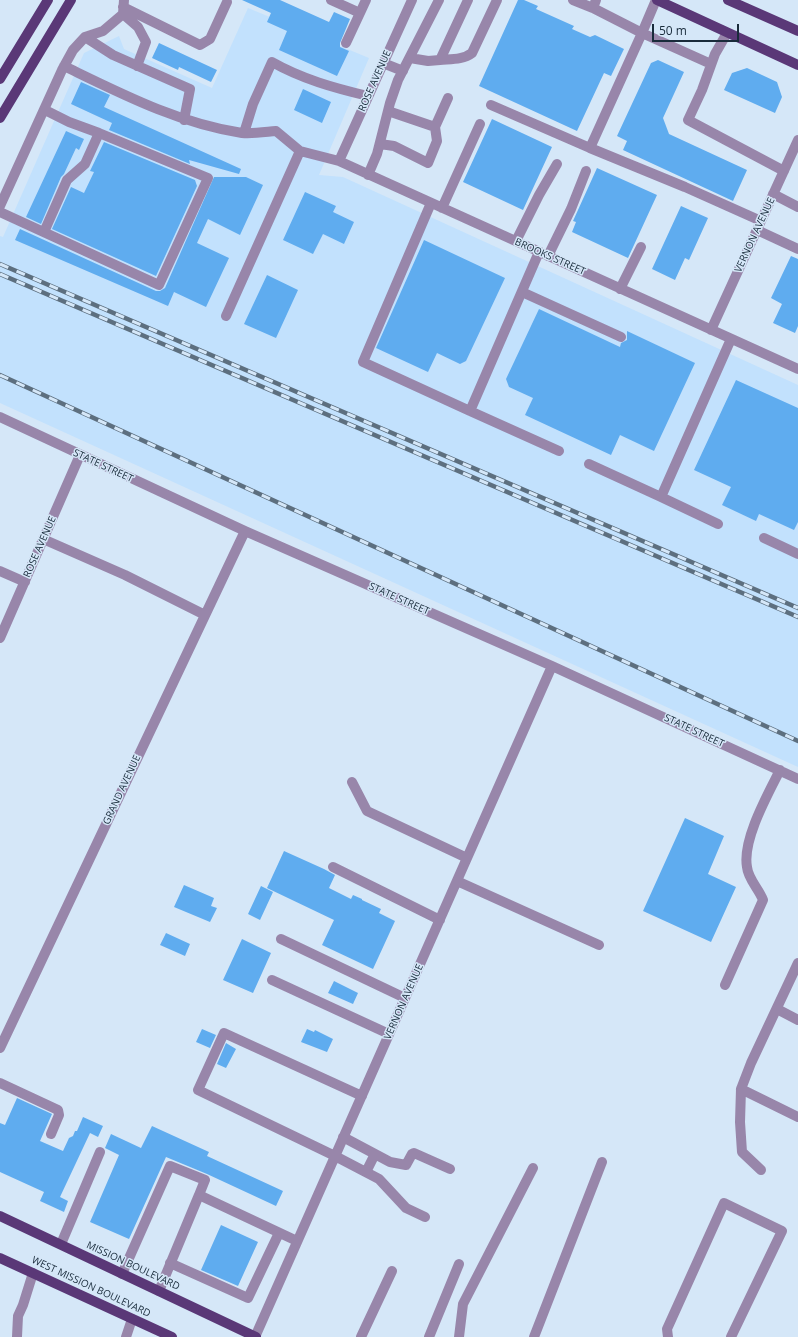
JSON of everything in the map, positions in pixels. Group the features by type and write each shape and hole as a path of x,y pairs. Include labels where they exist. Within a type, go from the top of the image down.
{"main road":[{"path":"0,79 48,0"},
{"path":"0,118 71,0"},
{"path":"656,0 798,65"},
{"path":"728,0 798,31"},
{"name":"MISSION BOULEVARD","path":"0,1216 255,1337"},
{"name":"WEST MISSION BOULEVARD","path":"0,1258 172,1337"}],"street":[{"path":"331,0 360,13"},
{"path":"346,43 366,0"},
{"name":"ROSE AVENUE","path":"338,161 412,0"},
{"path":"368,175 377,154 398,80 439,0"},
{"path":"440,60 468,0"},
{"path":"410,58 428,62 468,56 472,53 497,0"},
{"path":"573,0 595,4 642,33 711,64"},
{"path":"590,148 656,0"},
{"path":"123,7 200,45 210,39 228,2"},
{"path":"0,206 64,66 73,50 85,37 103,30 123,7"},
{"path":"123,7 138,27 146,42 137,66"},
{"path":"727,33 715,54 702,90 688,120 784,171"},
{"path":"85,37 113,55 190,89 184,120"},
{"path":"244,133 253,104 272,62 291,73 327,86 368,96"},
{"path":"383,63 403,71"},
{"path":"64,66 155,109 184,120 244,133 276,131 300,151 226,316"},
{"path":"380,144 394,146 428,162 437,141 435,127 448,98"},
{"path":"491,105 684,187 759,226 798,249"},
{"path":"0,212 159,285 208,178 69,122 45,110"},
{"path":"388,111 435,127"},
{"path":"442,208 480,124"},
{"path":"44,232 67,180 86,164 99,133"},
{"name":"VERNON AVENUE","path":"712,330 798,140"},
{"name":"BROOKS STREET","path":"300,151 338,161 798,369"},
{"path":"516,242 557,164"},
{"path":"470,411 522,292 571,209 586,171"},
{"path":"773,194 798,207"},
{"path":"431,203 363,362 559,451"},
{"path":"620,289 641,247"},
{"path":"522,292 621,337"},
{"path":"661,496 731,339"},
{"name":"STATE STREET","path":"0,417 245,531 552,666 798,779"},
{"name":"ROSE AVENUE","path":"0,638 2,627 25,582 80,455"},
{"path":"589,464 661,496 718,524"},
{"name":"GRAND AVENUE","path":"0,1048 245,531"},
{"path":"764,538 798,554"},
{"path":"43,539 125,575 205,615"},
{"path":"0,571 25,582"},
{"name":"VERNON AVENUE","path":"255,1337 552,666"},
{"path":"725,985 763,900 747,867 748,846 753,828 780,770"},
{"path":"352,782 367,811 467,858"},
{"path":"333,867 440,920"},
{"path":"457,881 599,945"},
{"path":"281,939 405,998"},
{"path":"761,1170 742,1152 740,1122 741,1089 751,1063 798,963"},
{"path":"272,980 389,1034"},
{"path":"776,1009 798,1020"},
{"path":"362,1096 224,1032 198,1090 335,1156 379,1179 406,1208 424,1217"},
{"path":"0,1083 58,1110 59,1115 51,1134"},
{"path":"741,1089 798,1117"},
{"path":"344,1137 390,1162 406,1165 414,1153 450,1169"},
{"path":"61,1244 100,1152"},
{"path":"366,1172 375,1154"},
{"path":"534,1337 602,1162"},
{"path":"122,1274 170,1166 205,1180 159,1291"},
{"path":"459,1337 463,1304 533,1168"},
{"path":"199,1195 298,1241"},
{"path":"668,1337 667,1329 724,1203 782,1231 731,1337"},
{"path":"170,1263 248,1298 278,1232"},
{"path":"429,1337 459,1264"},
{"path":"361,1337 392,1271"},
{"path":"17,1337 18,1316 33,1273"},
{"path":"126,1337 132,1319"}],"shaded area":[{"path":"248,8 369,58 319,175 343,177 798,385 798,767 0,403 0,236 3,237 84,53 119,36 124,49 212,88"}],"building":[{"path":"242,0 280,0 329,22 334,12 350,19 340,43 340,47 349,51 337,76 279,50 287,31 267,22 271,13"},
{"path":"518,0 524,0 538,6 536,9 574,26 572,29 590,37 595,35 624,49 611,76 604,73 577,131 479,86"},
{"path":"159,43 217,70 211,82 179,67 178,70 152,58"},
{"path":"658,60 684,72 663,118 669,134 747,170 733,201 623,150 627,141 617,136 651,63"},
{"path":"747,68 777,82 782,97 775,113 724,90 732,73"},
{"path":"81,82 110,95 104,107 241,169 239,174 189,160 190,164 109,130 112,123 71,104"},
{"path":"303,89 331,102 322,123 294,110"},
{"path":"492,119 552,147 523,210 463,182"},
{"path":"66,131 84,139 79,150 76,148 64,174 61,177 41,224 26,217"},
{"path":"104,142 195,180 197,186 156,276 52,229 71,187 84,193 94,172 90,171"},
{"path":"597,168 657,195 628,258 572,232 576,222 573,221"},
{"path":"214,177 246,177 263,185 240,235 208,219 197,243 229,258 206,307 174,292 168,306 15,240 20,229 156,291 160,291 165,288"},
{"path":"305,192 336,206 333,212 354,222 344,244 323,234 313,254 283,240"},
{"path":"681,206 708,218 689,260 685,258 675,280 652,269"},
{"path":"424,240 505,278 466,361 460,364 437,353 428,372 376,348"},
{"path":"791,256 798,259 798,326 795,333 773,323 782,304 771,298"},
{"path":"267,275 298,290 276,338 244,324"},
{"path":"539,309 620,347 621,343 627,340 627,331 695,363 654,451 620,435 611,455 525,415 533,398 509,387 506,379"},
{"path":"736,380 798,408 798,522 794,530 759,514 756,521 722,505 731,487 694,470"},
{"path":"685,818 724,836 708,874 736,887 711,942 643,911"},
{"path":"284,851 335,875 329,888 351,899 353,895 362,899 381,909 379,913 395,921 373,969 322,945 334,920 267,888"},
{"path":"184,885 214,898 211,906 217,908 210,922 174,907"},
{"path":"261,886 273,892 260,920 248,914"},
{"path":"166,933 190,944 185,956 160,945"},
{"path":"242,939 271,953 253,993 223,980"},
{"path":"334,981 358,993 353,1004 328,993"},
{"path":"202,1029 216,1035 210,1048 196,1042"},
{"path":"307,1029 314,1032 315,1030 333,1039 327,1052 301,1042"},
{"path":"226,1043 236,1049 226,1068 217,1064"},
{"path":"17,1098 52,1114 40,1141 63,1151 69,1138 73,1136 75,1131 77,1131 83,1117 103,1126 98,1137 90,1133 60,1197 68,1201 64,1212 40,1201 44,1192 0,1172 0,1123 5,1125"},
{"path":"152,1126 209,1152 207,1156 283,1191 276,1206 166,1157 129,1239 90,1222 119,1155 105,1148 111,1134 141,1148"},
{"path":"221,1225 258,1242 238,1286 201,1270"}],"railway":[{"path":"0,264 798,608"},
{"path":"0,274 798,617"},
{"path":"0,375 798,741"}]}
